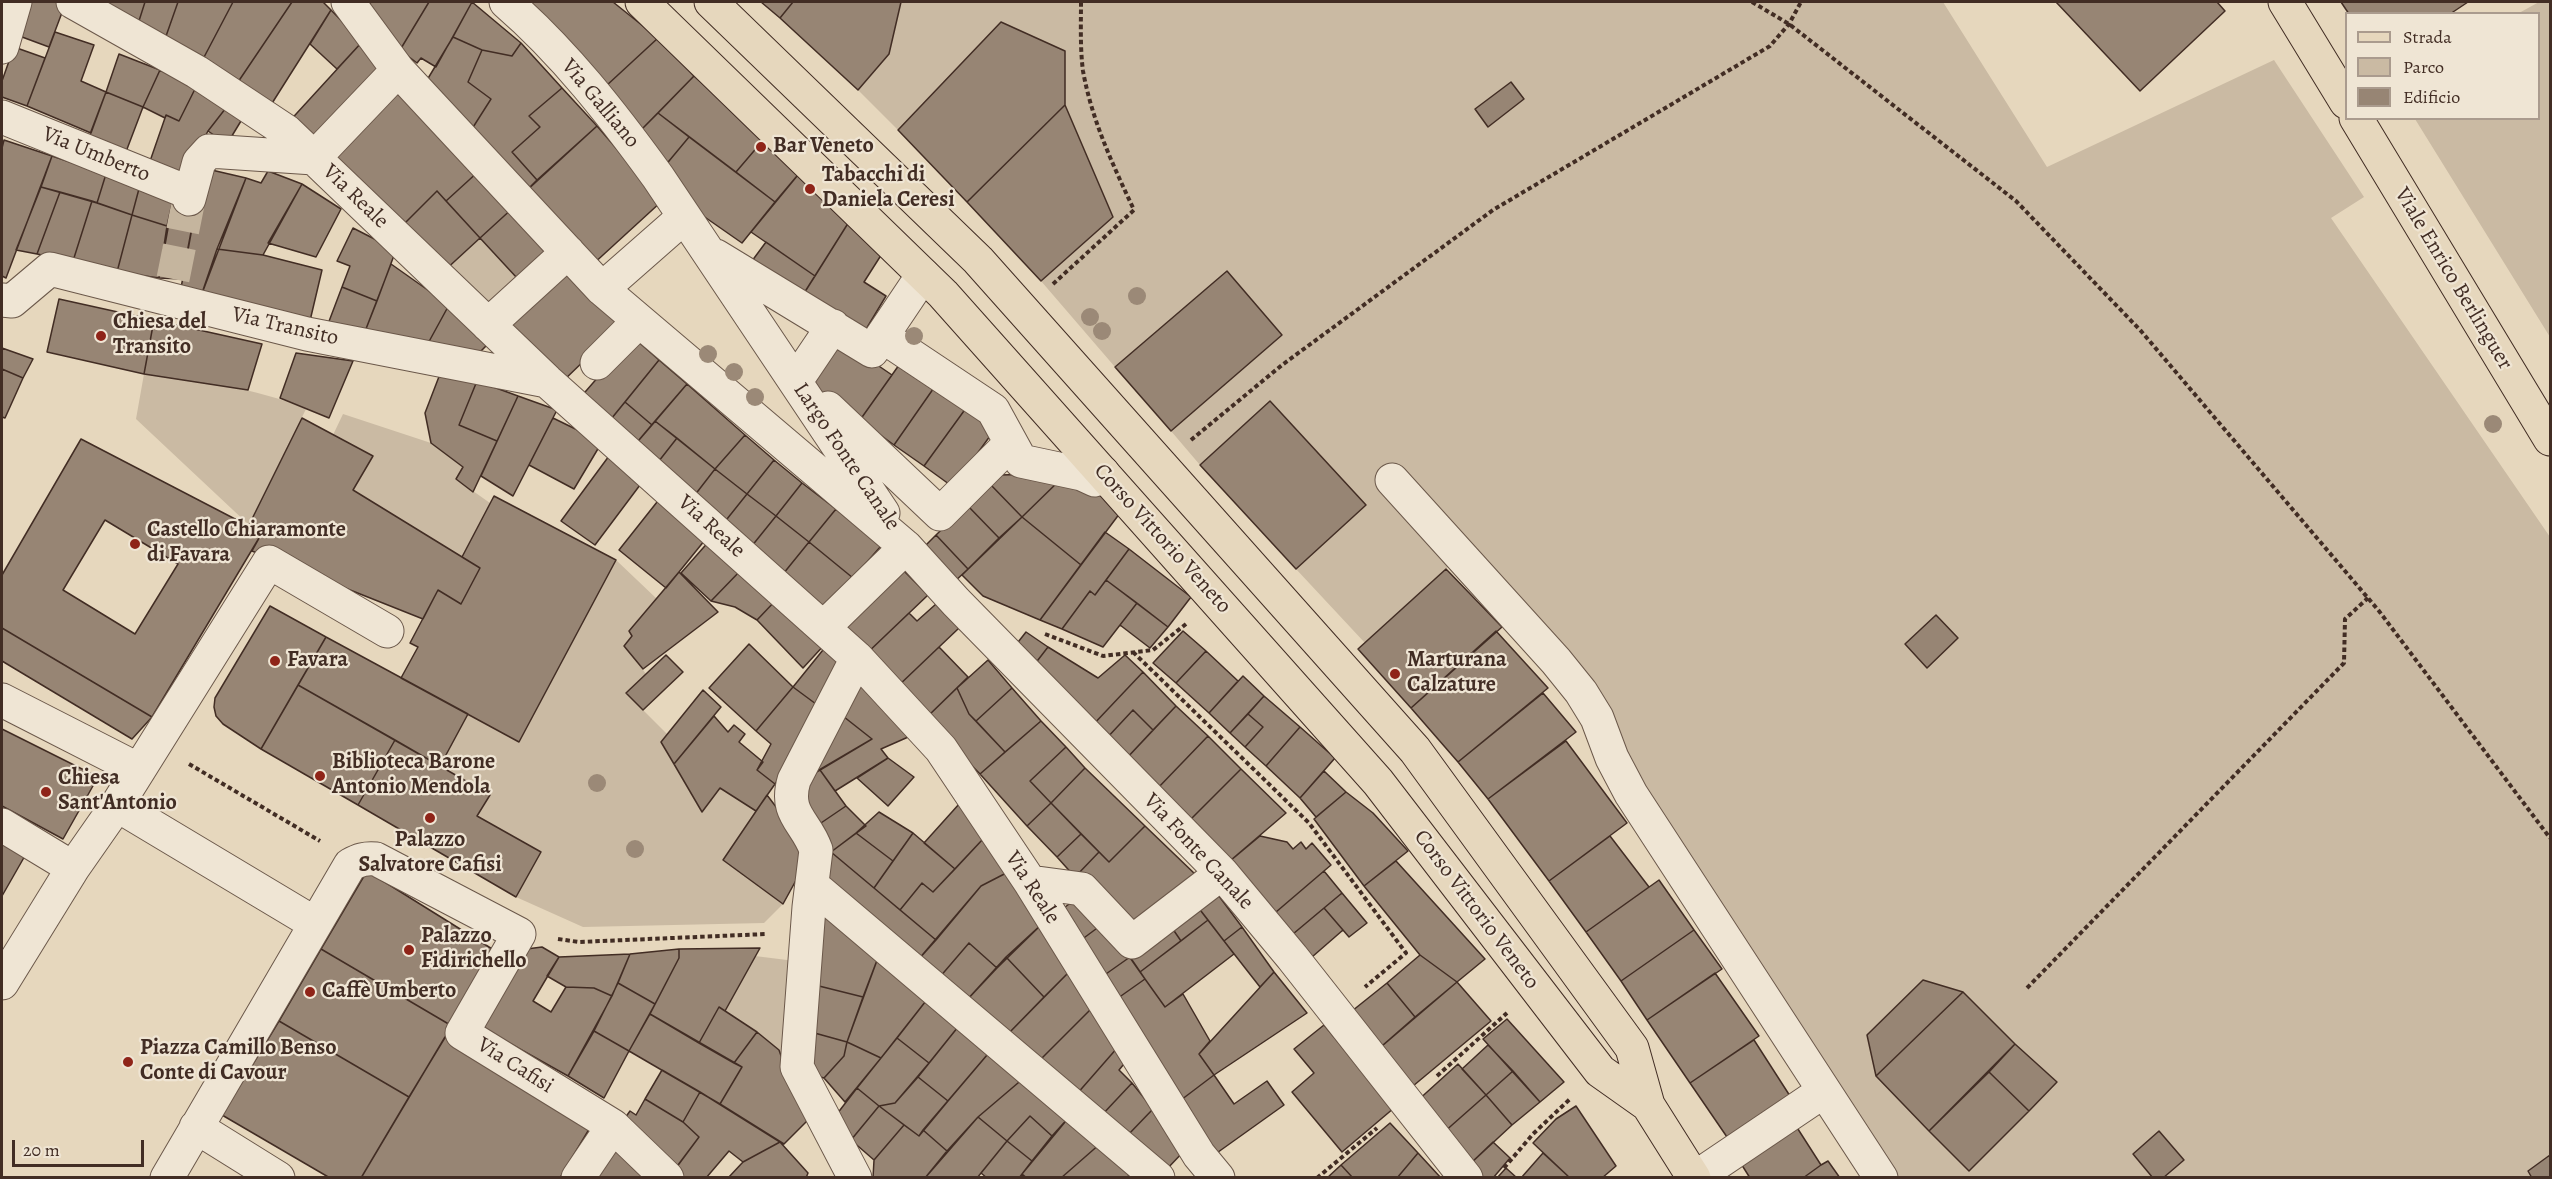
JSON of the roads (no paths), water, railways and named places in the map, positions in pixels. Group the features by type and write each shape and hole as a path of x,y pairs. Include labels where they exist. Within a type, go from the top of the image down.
{"main road":[{"name":"Corso Vittorio Veneto","path":"642,2 943,294 1378,782 1600,1071 1648,1105"},
{"name":"Corso Vittorio Veneto","path":"711,2 978,260 1415,750 1632,1048 1648,1105 1695,1178"},
{"path":"2285,2 2345,100"},
{"name":"Viale Enrico Berlinguer","path":"2357,120 2550,439"}],"street":[{"path":"2,46 15,2"},
{"name":"Via Reale","path":"73,2 197,72 286,131 547,381 857,658 941,749 1030,882 1209,1166"},
{"name":"Largo Fonte Canale","path":"348,2 398,70 602,289 906,547"},
{"name":"Via Galliano","path":"506,2 523,16 568,64 620,124 684,216"},
{"path":"314,158 398,70"},
{"name":"Via Umberto","path":"2,117 190,196 199,162 209,151 314,158"},
{"path":"602,289 684,216"},
{"name":"Largo Fonte Canale","path":"684,216 906,547"},
{"path":"706,251 872,351 923,275"},
{"path":"488,325 568,252"},
{"name":"Via Transito","path":"2,300 12,301 50,269 172,289 307,334 547,381"},
{"path":"597,363 639,321"},
{"path":"832,326 809,384 940,514 1011,443"},
{"path":"882,336 993,410 1021,460 1082,474 1095,480 1103,473"},
{"path":"1392,480 1556,661 1581,692 1597,718 1612,758 1631,794 1881,1178"},
{"path":"824,627 906,547"},
{"name":"Via Fonte Canale","path":"906,547 956,602 1222,873 1335,1011 1466,1178"},
{"path":"2,983 269,562 387,631"},
{"path":"855,1178 797,1068 816,850 814,842 794,813 790,802 794,780 857,658"},
{"path":"2,700 139,770"},
{"path":"117,805 314,923 167,1178"},
{"path":"2,825 73,868"},
{"name":"Via Cafisi","path":"314,923 350,865 363,859 376,859 519,934 462,1032 613,1126"},
{"path":"1030,882 1082,889 1132,942 1222,873"},
{"path":"811,896 1158,1178"},
{"path":"1695,1178 1824,1091"},
{"path":"578,1178 613,1126 667,1178"},
{"path":"196,1127 278,1178"},
{"path":"1176,1178 1209,1166"}],"tunnel":[{"path":"173,279 189,199"}],"place":[{"name":"Bar Veneto","path":"761,147"},
{"name":"Tabacchi di Daniela Ceresi","path":"810,189"},
{"name":"Chiesa del Transito","path":"101,336"},
{"name":"Castello Chiaramonte di Favara","path":"135,544"},
{"name":"Favara","path":"275,661"},
{"name":"Marturana Calzature","path":"1395,674"},
{"name":"Biblioteca Barone Antonio Mendola","path":"320,776"},
{"name":"Chiesa Sant'Antonio","path":"46,792"},
{"name":"Palazzo Salvatore Cafisi","path":"430,818"},
{"name":"Palazzo Fidirichello","path":"409,950"},
{"name":"Caffè Umberto","path":"310,992"},
{"name":"Piazza Camillo Benso Conte di Cavour","path":"128,1062"}]}
